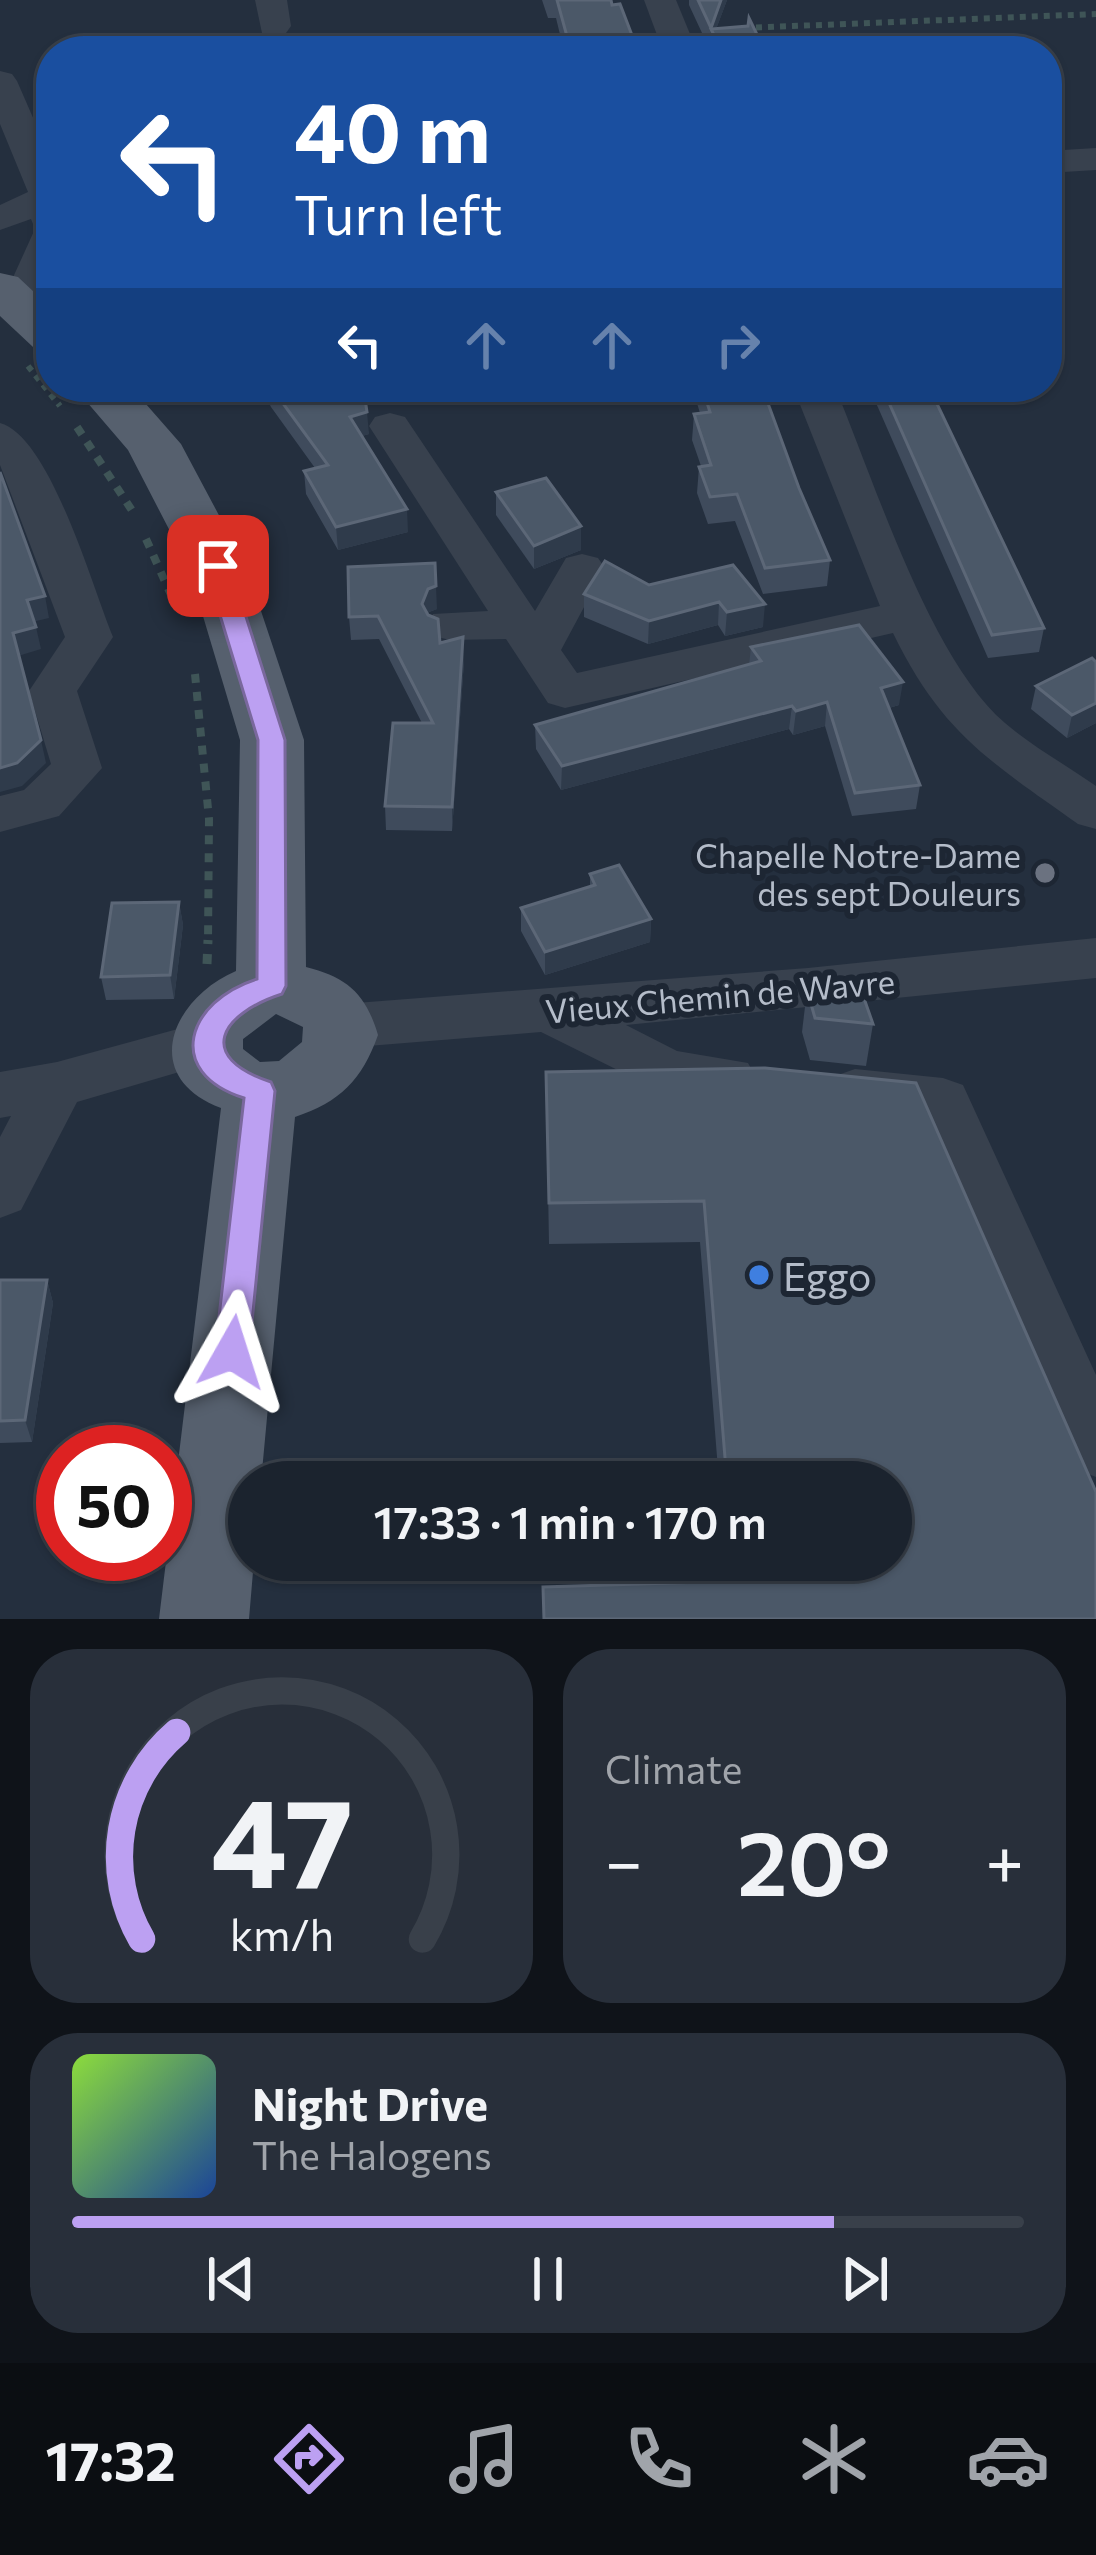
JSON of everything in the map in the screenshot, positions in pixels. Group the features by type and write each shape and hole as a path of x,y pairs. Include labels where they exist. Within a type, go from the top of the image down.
{"main road":[{"path":"115,402 153,444 218,566 272,740 238,1034 204,1619"},
{"path":"304,988 330,1003 343,1026 340,1051 322,1074 293,1088 238,1034 304,988"}],"street":[{"path":"0,81 20,119 36,174"},
{"path":"1062,161 1096,159"},
{"path":"0,219 36,219"},
{"path":"13,304 36,250"},
{"path":"820,402 908,616 940,679 986,734 1096,811"},
{"path":"390,426 518,638"},
{"path":"0,436 19,458 89,637 53,691 76,768 40,803 0,814"},
{"path":"404,490 565,692 908,616"},
{"path":"518,638 581,568"},
{"path":"450,626 518,638"},
{"name":"Vieux Chemin de Wavre","path":"343,1026 808,989 1096,958"},
{"path":"548,1010 668,1073 943,1101 1096,1448"},
{"path":"0,1094 56,1085 238,1034"},
{"path":"0,1193 56,1085"}],"path":[{"path":"671,27 1096,14"},
{"path":"13,304 36,347"},
{"path":"66,402 137,518"},
{"path":"145,536 176,608"},
{"path":"193,660 207,751 212,889 206,973 238,1034"}],"building":[{"path":"557,0 620,4 632,36 567,36"},
{"path":"698,0 721,0 711,28"},
{"path":"749,18 758,36 714,36 711,29 748,26"},
{"path":"282,402 365,402 367,412 350,417 407,509 336,527 304,471 328,465"},
{"path":"707,402 767,402 830,560 765,568 737,494 710,497 699,467 711,465 694,414 710,412"},
{"path":"889,402 936,402 1044,628 992,635"},
{"path":"0,472 45,596 27,600 36,627 13,633 41,740 17,763 0,768"},
{"path":"546,478 581,526 534,546 496,492"},
{"path":"605,561 649,585 733,565 765,604 727,612 719,602 649,621 584,594"},
{"path":"435,563 436,586 428,589 422,604 428,615 438,619 440,643 463,637 452,807 385,806 393,723 433,723 378,616 349,617 348,567"},
{"path":"859,625 903,682 881,688 920,785 855,793 827,702 796,711 792,706 562,766 535,725 761,661 751,647"},
{"path":"1092,658 1096,662 1096,703 1072,715 1036,686"},
{"path":"619,865 651,919 545,952 521,908 595,885 590,874"},
{"path":"179,902 170,975 101,977 112,903"},
{"path":"859,984 873,1024 815,1018 807,990"},
{"path":"765,1068 916,1083 1096,1492 1096,1619 544,1619 543,1587 912,1581 912,1461 725,1461 704,1201 549,1203 546,1072"},
{"path":"0,1280 47,1280 25,1420 0,1421"}],"place":[{"name":"Chapelle Notre-Dame des sept Douleurs","path":"1045,873"},
{"name":"Eggo","path":"759,1275"}],"route":[{"path":"218,566 272,740 271,986 239,996 216,1016 207,1042 214,1065 232,1082 260,1091 232,1352"}]}
